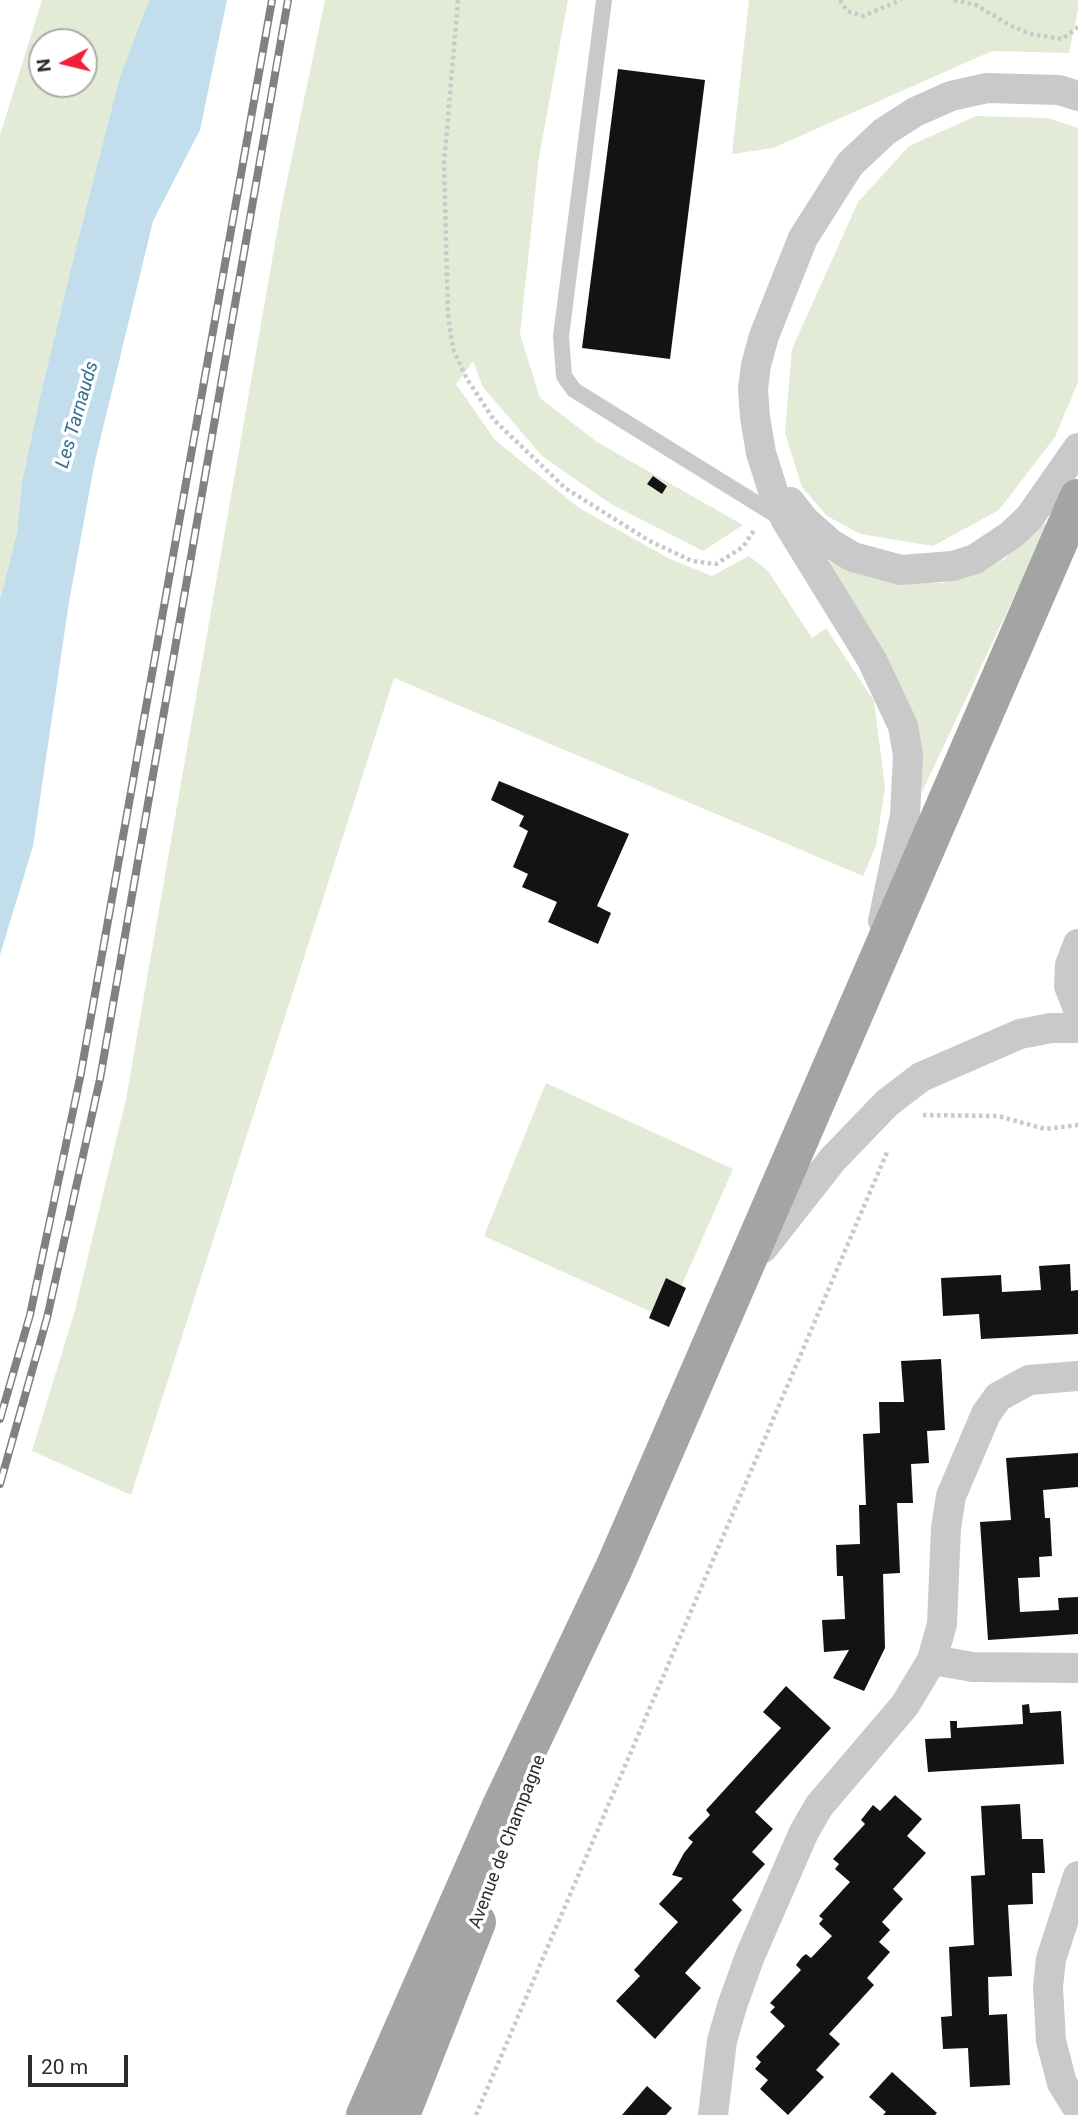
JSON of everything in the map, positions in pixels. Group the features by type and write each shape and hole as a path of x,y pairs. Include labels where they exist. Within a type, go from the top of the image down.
{"main road":[{"path":"365,2115 501,1806 614,1568 1078,498"},
{"name":"Avenue de Champagne","path":"401,2115 614,1568"}],"street":[{"path":"873,969 905,815 908,755 903,726 872,660 777,516 761,453 753,389 764,336 803,238 850,164 884,132 915,112 951,96 987,88 1059,90 1078,96"},
{"path":"761,453 799,513 831,544 874,565 901,570 953,566 994,548 1029,517 1078,448"},
{"path":"1078,944 1070,965 1069,986 1078,1009"},
{"path":"739,1279 833,1158 887,1103 921,1077 1020,1034 1051,1028 1078,1028"},
{"path":"713,2115 722,2041 732,2006 750,1956 804,1832 819,1805 905,1705 932,1660 942,1624 946,1528 951,1496 961,1465 986,1414 998,1397 1028,1380 1078,1376"},
{"path":"932,1660 973,1667 1078,1668"},
{"path":"1071,2107 1051,2040 1048,1987 1051,1959 1078,1876"}],"lane":[{"path":"604,0 561,336 560,358 564,376 574,390 777,516"}],"path":[{"path":"458,0 444,164 448,315 453,349 467,379 494,419 565,488 648,540 692,561 716,564 743,547 777,516"},
{"path":"840,0 847,11 863,16 901,0"},
{"path":"954,0 976,5 1011,26 1031,34 1062,39 1078,27"},
{"path":"917,1115 998,1116 1045,1129 1078,1125"},
{"path":"476,2115 892,1140"}],"green space":[{"path":"42,0 149,0 120,76 75,251 40,397 22,481 17,532 0,599 0,135 28,45 28,98 98,98 98,28 33,28"},
{"path":"325,0 568,0 539,157 520,334 540,398 597,442 743,525 703,551 611,504 542,456 483,387 473,361 456,384 495,440 579,508 670,559 712,576 749,556 768,571 812,638 826,628 874,701 885,787 876,846 863,876 394,678 131,1495 32,1451 75,1310 126,1099 281,209"},
{"path":"749,0 1078,0 1078,10 1069,53 992,51 773,148 732,154"},
{"path":"976,116 1048,118 1078,128 1078,382 1055,437 999,510 933,546 860,534 827,516 802,487 785,433 792,349 858,202 909,146"},
{"path":"1045,522 1046,529 922,792 920,776 824,560 892,581 942,583 1003,560"},
{"path":"546,1083 733,1169 667,1319 484,1236"}],"water":[{"name":"Les Tarnauds","path":"149,0 227,0 200,130 153,221 95,461 69,602 33,846 0,955 0,599 17,532 22,481 40,397 75,251 120,76"}],"building":[{"path":"618,69 705,80 670,359 582,348"},
{"path":"653,476 667,486 662,494 647,484"},
{"path":"499,781 629,834 597,906 611,913 598,944 548,922 557,902 522,887 528,874 513,867 528,831 519,826 524,816 491,800"},
{"path":"1070,1264 1071,1291 1078,1290 1078,1334 981,1339 979,1314 943,1316 941,1278 1001,1275 1002,1292 1041,1290 1039,1266"},
{"path":"666,1278 686,1288 669,1327 649,1318"},
{"path":"941,1359 945,1430 927,1431 929,1463 911,1464 913,1503 897,1503 900,1573 883,1574 885,1648 864,1691 833,1678 849,1650 824,1652 822,1620 845,1619 843,1576 837,1576 836,1545 860,1544 859,1505 866,1505 863,1434 880,1433 879,1402 904,1402 901,1361"},
{"path":"1078,1453 1078,1487 1043,1490 1045,1518 1050,1518 1052,1556 1039,1557 1040,1577 1018,1578 1020,1612 1059,1610 1058,1598 1078,1597 1078,1634 988,1640 980,1522 1011,1520 1006,1458"},
{"path":"786,1686 831,1728 755,1812 773,1829 752,1852 765,1864 732,1900 742,1910 685,1973 701,1988 655,2039 616,2001 640,1976 634,1970 678,1922 659,1904 683,1878 672,1875 693,1842 688,1838 710,1815 706,1810 781,1728 763,1712"},
{"path":"1029,1704 1030,1713 1061,1711 1064,1764 928,1772 925,1739 951,1738 950,1721 957,1721 957,1728 1023,1724 1022,1705"},
{"path":"895,1795 922,1819 907,1836 926,1853 893,1889 903,1899 882,1922 890,1930 879,1942 890,1952 867,1978 874,1985 829,2034 840,2044 816,2070 824,2077 788,2115 760,2089 768,2080 755,2069 761,2062 756,2057 785,2026 770,2012 775,2007 770,2003 801,1970 796,1965 802,1957 806,1954 811,1958 832,1936 819,1924 823,1919 819,1916 850,1882 835,1869 839,1864 833,1859 865,1824 861,1820 873,1805 880,1811"},
{"path":"1020,1804 1022,1839 1043,1839 1045,1873 1032,1873 1033,1904 1008,1905 1012,1976 988,1977 989,2015 1007,2014 1010,2085 970,2087 968,2048 943,2049 941,2017 952,2016 949,1947 974,1945 971,1876 985,1875 981,1806"},
{"path":"892,2072 937,2113 883,2115 886,2112 869,2097"},
{"path":"647,2086 672,2108 666,2115 622,2115"}],"railway":[{"path":"0,1419 30,1315 80,1078 272,0"},
{"path":"0,1484 47,1318 100,1079 288,0"}]}
